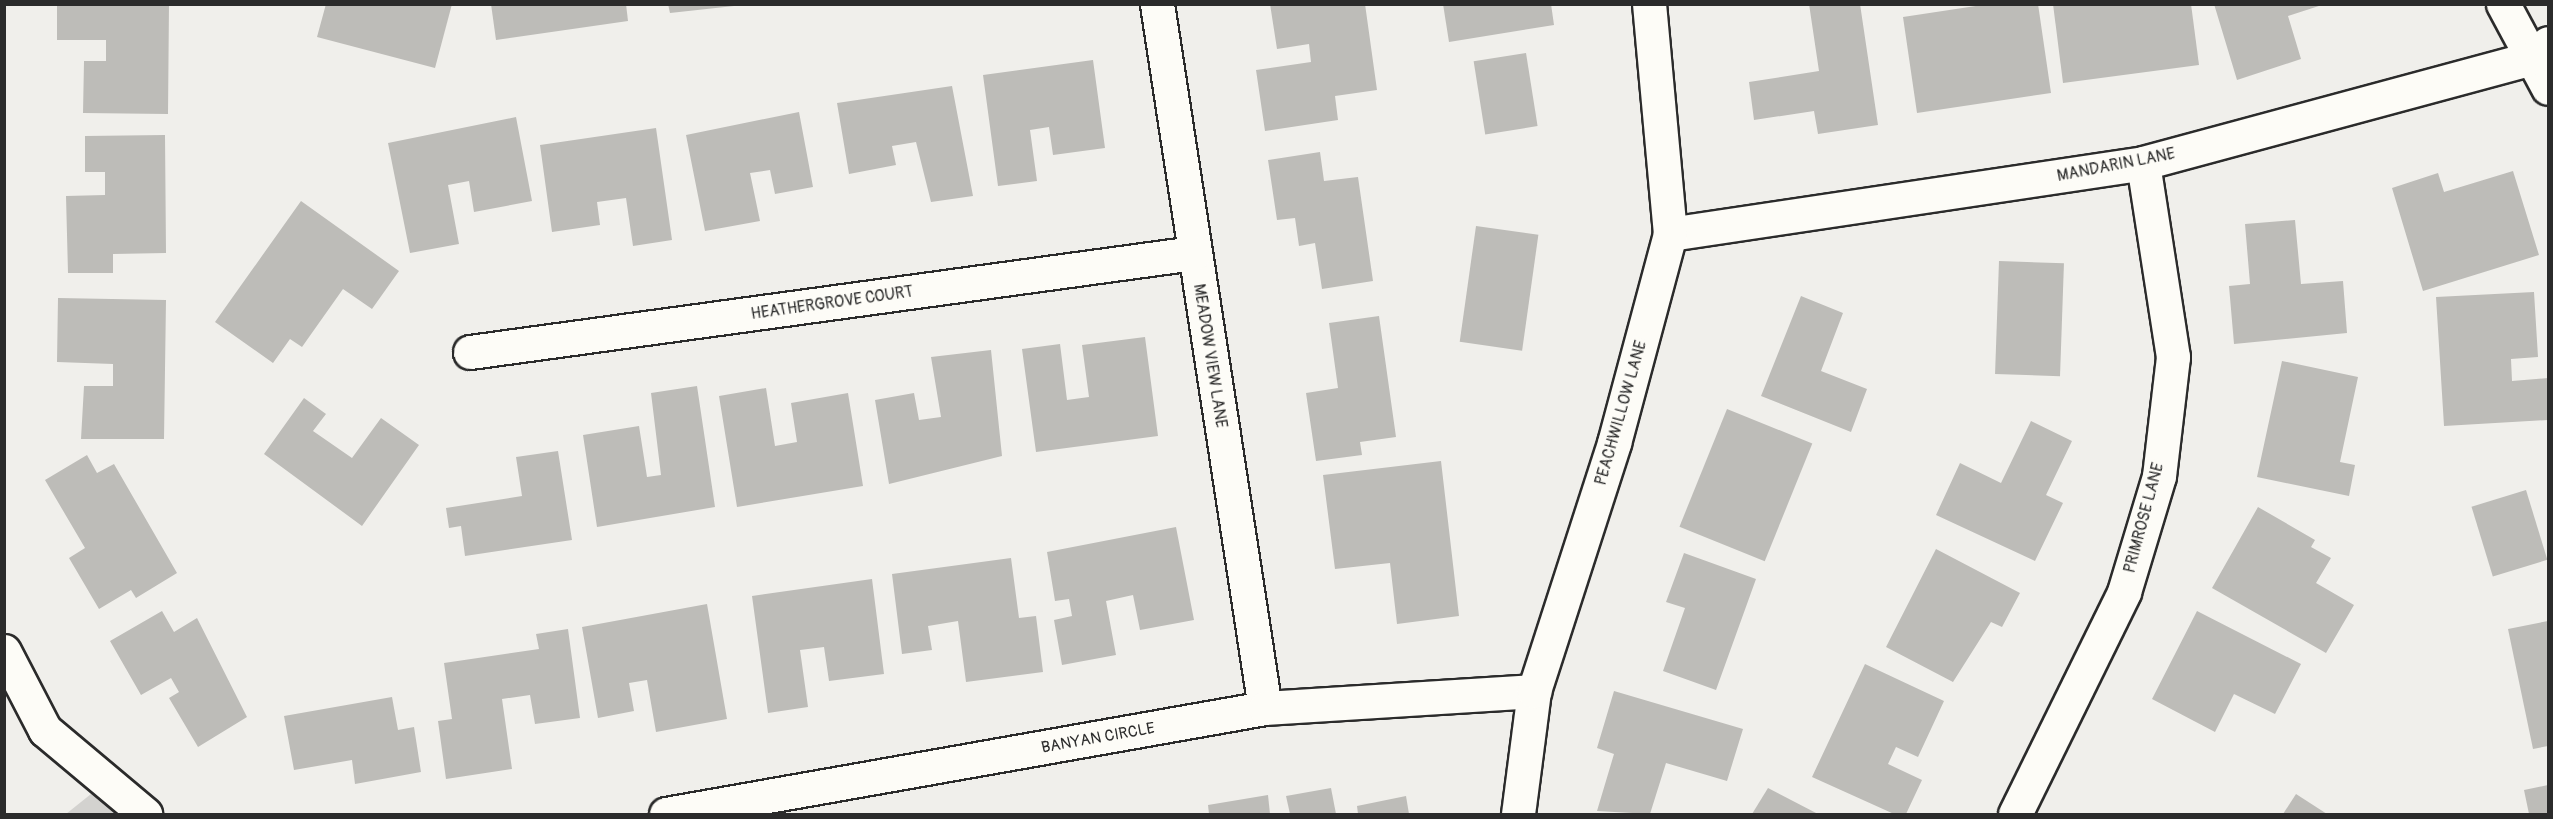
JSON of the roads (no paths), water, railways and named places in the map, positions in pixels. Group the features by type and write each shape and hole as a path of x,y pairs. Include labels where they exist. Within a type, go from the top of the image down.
{"street":[{"name":"MEADOW VIEW LANE","path":"1157,4 1265,708"},
{"name":"PEACHWILLOW LANE","path":"1518,814 1534,691 1614,443 1670,234 1649,4"},
{"path":"2503,4 2541,50 2548,88"},
{"name":"MANDARIN LANE","path":"1670,234 2143,163 2541,50"},
{"name":"PRIMROSE LANE","path":"2015,814 2124,592 2159,476 2173,357 2143,163"},
{"name":"HEATHERGROVE COURT","path":"470,352 1194,253"},
{"path":"4,651 45,729 145,814"},
{"name":"BANYAN CIRCLE","path":"666,814 1265,708 1534,691"}]}
